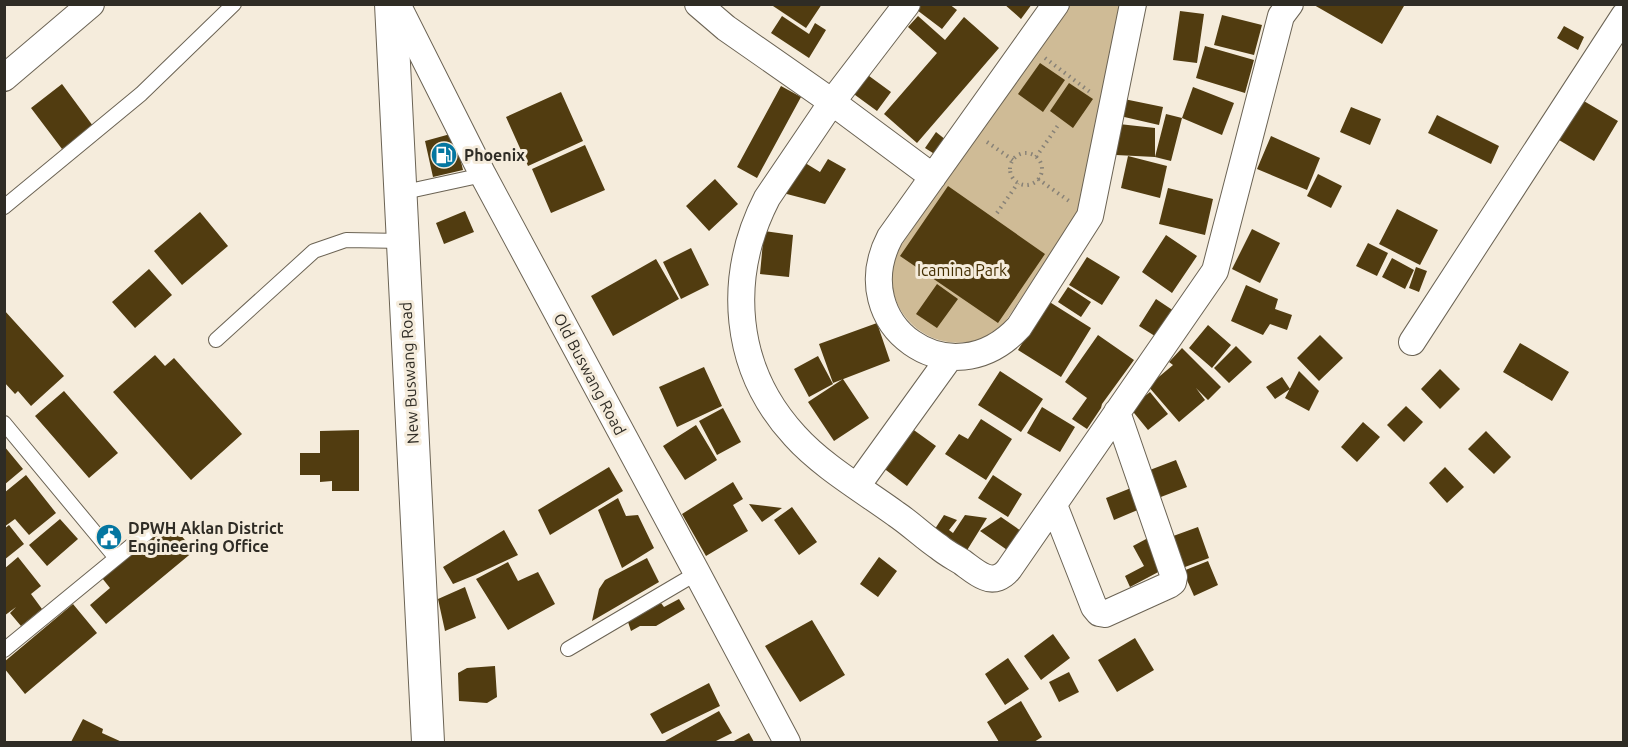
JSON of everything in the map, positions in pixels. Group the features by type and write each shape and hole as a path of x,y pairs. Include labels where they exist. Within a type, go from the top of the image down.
{"street":[{"path":"4,78 91,4"},
{"name":"New Buswang Road","path":"391,4 428,742"},
{"name":"Old Buswang Road","path":"397,4 483,175 787,742"},
{"path":"698,4 726,27 933,177"},
{"path":"907,4 832,102 766,198 747,245 741,313 751,363 765,394 794,436 939,548 979,574 991,579 1006,573 1215,271 1279,8"},
{"path":"1056,4 890,237 884,249 878,275 886,314 902,335 924,350 950,357 975,356 988,351 1010,337 1019,327 1090,216 1133,4"},
{"path":"1412,342 1623,16"},
{"path":"857,486 950,357"},
{"path":"1054,505 1094,607 1100,613 1105,614 1173,582 1174,575 1117,412"}],"lane":[{"path":"4,207 141,94 234,4"},
{"path":"400,193 483,175"},
{"path":"216,340 314,250 346,240 403,241"},
{"path":"4,423 116,558"},
{"path":"4,650 148,532"},
{"path":"568,649 698,573"}],"path":[{"path":"1027,45 1112,109"},
{"path":"1036,157 1059,124"},
{"path":"968,128 1013,160"},
{"path":"1024,153 1036,157 1042,169 1038,179 1032,184 1018,183 1012,175 1013,160 1024,153"},
{"path":"1038,179 1090,216"},
{"path":"997,213 1018,183"}],"green space":[{"name":"Icamina Park","path":"1067,5 1124,5 1083,206 1003,325 983,338 964,343 934,338 920,331 900,309 894,294 892,274 894,262 900,247"}],"building":[{"path":"770,4 822,4 806,28"},
{"path":"915,4 949,4 957,10 942,29 913,7"},
{"path":"1004,4 1032,4 1021,19"},
{"path":"1314,5 1401,5 1404,6 1382,44"},
{"path":"1180,11 1204,14 1197,63 1173,60"},
{"path":"1222,15 1262,25 1254,55 1214,45"},
{"path":"782,16 809,34 815,23 826,30 809,58 771,33"},
{"path":"918,16 945,40 964,17 999,48 917,143 884,114 937,53 908,27"},
{"path":"1564,26 1584,37 1578,50 1557,38"},
{"path":"1205,46 1254,60 1245,93 1196,78"},
{"path":"1040,63 1065,80 1043,112 1018,94"},
{"path":"865,73 891,92 877,111 851,92"},
{"path":"1069,83 1093,99 1073,128 1050,111"},
{"path":"62,84 93,126 62,149 31,108"},
{"path":"781,86 801,97 757,178 737,167"},
{"path":"1193,87 1234,103 1222,135 1182,118"},
{"path":"561,92 583,141 528,166 506,117"},
{"path":"1577,97 1618,121 1594,161 1554,137"},
{"path":"1124,99 1163,107 1159,125 1120,116"},
{"path":"1351,107 1381,119 1370,145 1340,132"},
{"path":"1166,114 1182,118 1171,161 1155,157"},
{"path":"1437,115 1499,146 1491,164 1428,133"},
{"path":"1119,124 1155,128 1155,157 1116,155"},
{"path":"936,132 946,140 936,155 925,148"},
{"name":"Phoenix","path":"454,133 463,170 433,177 425,141"},
{"path":"1271,136 1320,158 1307,190 1257,169"},
{"path":"585,145 605,190 551,213 532,169"},
{"path":"1128,156 1167,166 1160,198 1121,188"},
{"path":"828,159 846,169 825,204 783,193 802,161 820,172"},
{"path":"1318,174 1342,186 1331,208 1307,196"},
{"path":"715,179 738,204 709,231 686,206"},
{"path":"948,186 1045,254 998,323 900,256"},
{"path":"1168,188 1213,199 1205,235 1159,224"},
{"path":"1397,209 1438,230 1420,265 1379,244"},
{"name":"Phoenix","path":"465,211 474,232 444,244 436,223"},
{"path":"200,212 228,246 182,285 154,251"},
{"path":"1252,229 1280,243 1260,283 1232,269"},
{"path":"764,231 793,235 789,277 760,274"},
{"path":"1166,235 1197,256 1172,293 1142,272"},
{"path":"1368,243 1388,253 1377,276 1356,266"},
{"path":"691,248 709,285 681,299 663,262"},
{"path":"1087,257 1120,277 1102,305 1069,285"},
{"path":"1392,258 1414,270 1405,289 1382,277"},
{"path":"656,259 679,299 613,336 591,296"},
{"path":"1416,267 1427,271 1419,292 1409,288"},
{"path":"149,269 172,295 135,328 112,302"},
{"path":"937,284 958,299 937,328 916,314"},
{"path":"1246,285 1278,299 1275,309 1292,315 1287,330 1270,324 1263,335 1231,321"},
{"path":"1068,287 1091,302 1081,317 1058,302"},
{"path":"1156,299 1174,311 1158,338 1139,326"},
{"path":"1048,301 1091,328 1061,377 1018,350"},
{"path":"4,310 64,376 31,406 18,391 15,394 4,382"},
{"path":"877,323 890,361 833,383 819,344"},
{"path":"1208,325 1231,345 1212,368 1189,348"},
{"path":"1098,335 1134,360 1087,429 1072,419 1087,398 1065,382"},
{"path":"1320,335 1343,358 1319,381 1297,358"},
{"path":"1520,343 1569,372 1552,401 1503,372"},
{"path":"1236,346 1252,362 1229,383 1214,368"},
{"path":"1182,348 1221,387 1208,400 1196,388 1205,400 1179,422 1148,386 1173,365 1169,362"},
{"path":"155,355 165,366 174,358 242,434 191,480 113,392"},
{"path":"818,356 833,384 809,397 794,369"},
{"path":"704,367 722,406 677,427 659,387"},
{"path":"1440,369 1460,389 1440,409 1421,389"},
{"path":"1000,371 1043,399 1021,432 978,405"},
{"path":"1299,371 1319,391 1309,411 1285,398"},
{"path":"1282,377 1290,389 1275,399 1266,387"},
{"path":"843,379 869,418 834,441 808,402"},
{"path":"64,391 118,453 89,478 35,416"},
{"path":"1150,392 1168,414 1148,430 1130,408"},
{"path":"1406,406 1423,422 1404,442 1387,425"},
{"path":"1042,407 1075,427 1060,452 1027,433"},
{"path":"723,408 741,442 717,455 699,421"},
{"path":"981,419 1012,439 986,480 945,454 959,434 968,439"},
{"path":"1363,422 1380,437 1357,462 1341,447"},
{"path":"696,425 717,460 685,480 663,446"},
{"path":"911,428 936,446 907,486 882,467"},
{"path":"359,430 359,491 332,491 332,481 320,482 320,475 300,475 300,453 320,453 320,431"},
{"path":"1486,431 1511,457 1494,474 1468,449"},
{"path":"4,446 23,469 4,485"},
{"path":"1176,460 1187,487 1153,500 1142,473"},
{"path":"609,467 623,491 550,535 538,510"},
{"path":"1445,467 1464,487 1447,503 1429,483"},
{"path":"26,475 56,513 29,535 15,519 4,527 4,493"},
{"path":"993,475 1022,494 1008,517 978,498"},
{"path":"733,482 743,499 733,505 748,531 706,556 682,514"},
{"path":"1131,488 1140,509 1114,520 1106,498"},
{"path":"618,498 626,516 638,515 654,548 622,568 598,510"},
{"path":"749,504 782,508 762,522"},
{"path":"792,507 817,542 799,555 774,520"},
{"path":"944,515 957,520 949,530 953,533 965,515 987,518 961,560 931,535"},
{"path":"1001,517 1024,533 1010,552 980,531"},
{"path":"60,519 78,539 47,566 29,545"},
{"path":"170,522 194,551 106,624 90,605 110,588 102,578"},
{"path":"9,525 24,544 4,560 4,529"},
{"path":"1198,527 1209,558 1177,570 1165,539"},
{"path":"504,530 518,555 453,584 443,567"},
{"path":"1148,538 1164,569 1130,587 1125,576 1144,566 1133,546"},
{"path":"18,557 41,586 31,594 42,609 21,626 10,613 16,607 4,616 4,569"},
{"path":"879,557 897,571 878,597 860,584"},
{"path":"647,558 659,582 592,621 599,589 605,580"},
{"path":"1208,561 1218,585 1194,596 1183,571"},
{"path":"508,562 518,581 538,572 555,604 508,630 476,579"},
{"path":"465,587 476,618 445,631 438,599"},
{"path":"679,599 685,609 656,626 640,626 631,631 628,622 661,603 664,607"},
{"path":"73,604 97,633 25,694 4,668 4,662"},
{"path":"812,620 845,675 800,702 765,646"},
{"path":"1053,634 1070,658 1041,680 1024,656"},
{"path":"1135,638 1154,670 1117,692 1098,660"},
{"path":"1008,658 1029,689 1005,705 985,674"},
{"path":"495,666 497,697 487,703 459,701 458,673 467,668"},
{"path":"1069,672 1079,692 1059,702 1049,682"},
{"path":"709,683 720,706 662,734 650,714"},
{"path":"1021,701 1042,737 1034,742 999,742 987,722"},
{"path":"719,711 732,733 714,742 665,741"},
{"path":"83,719 103,729 102,733 122,742 71,742"},
{"path":"749,733 754,742 732,742"}],"place":[{"name":"Phoenix","path":"444,155"},
{"name":"DPWH Aklan District Engineering Office","path":"109,537"}]}
